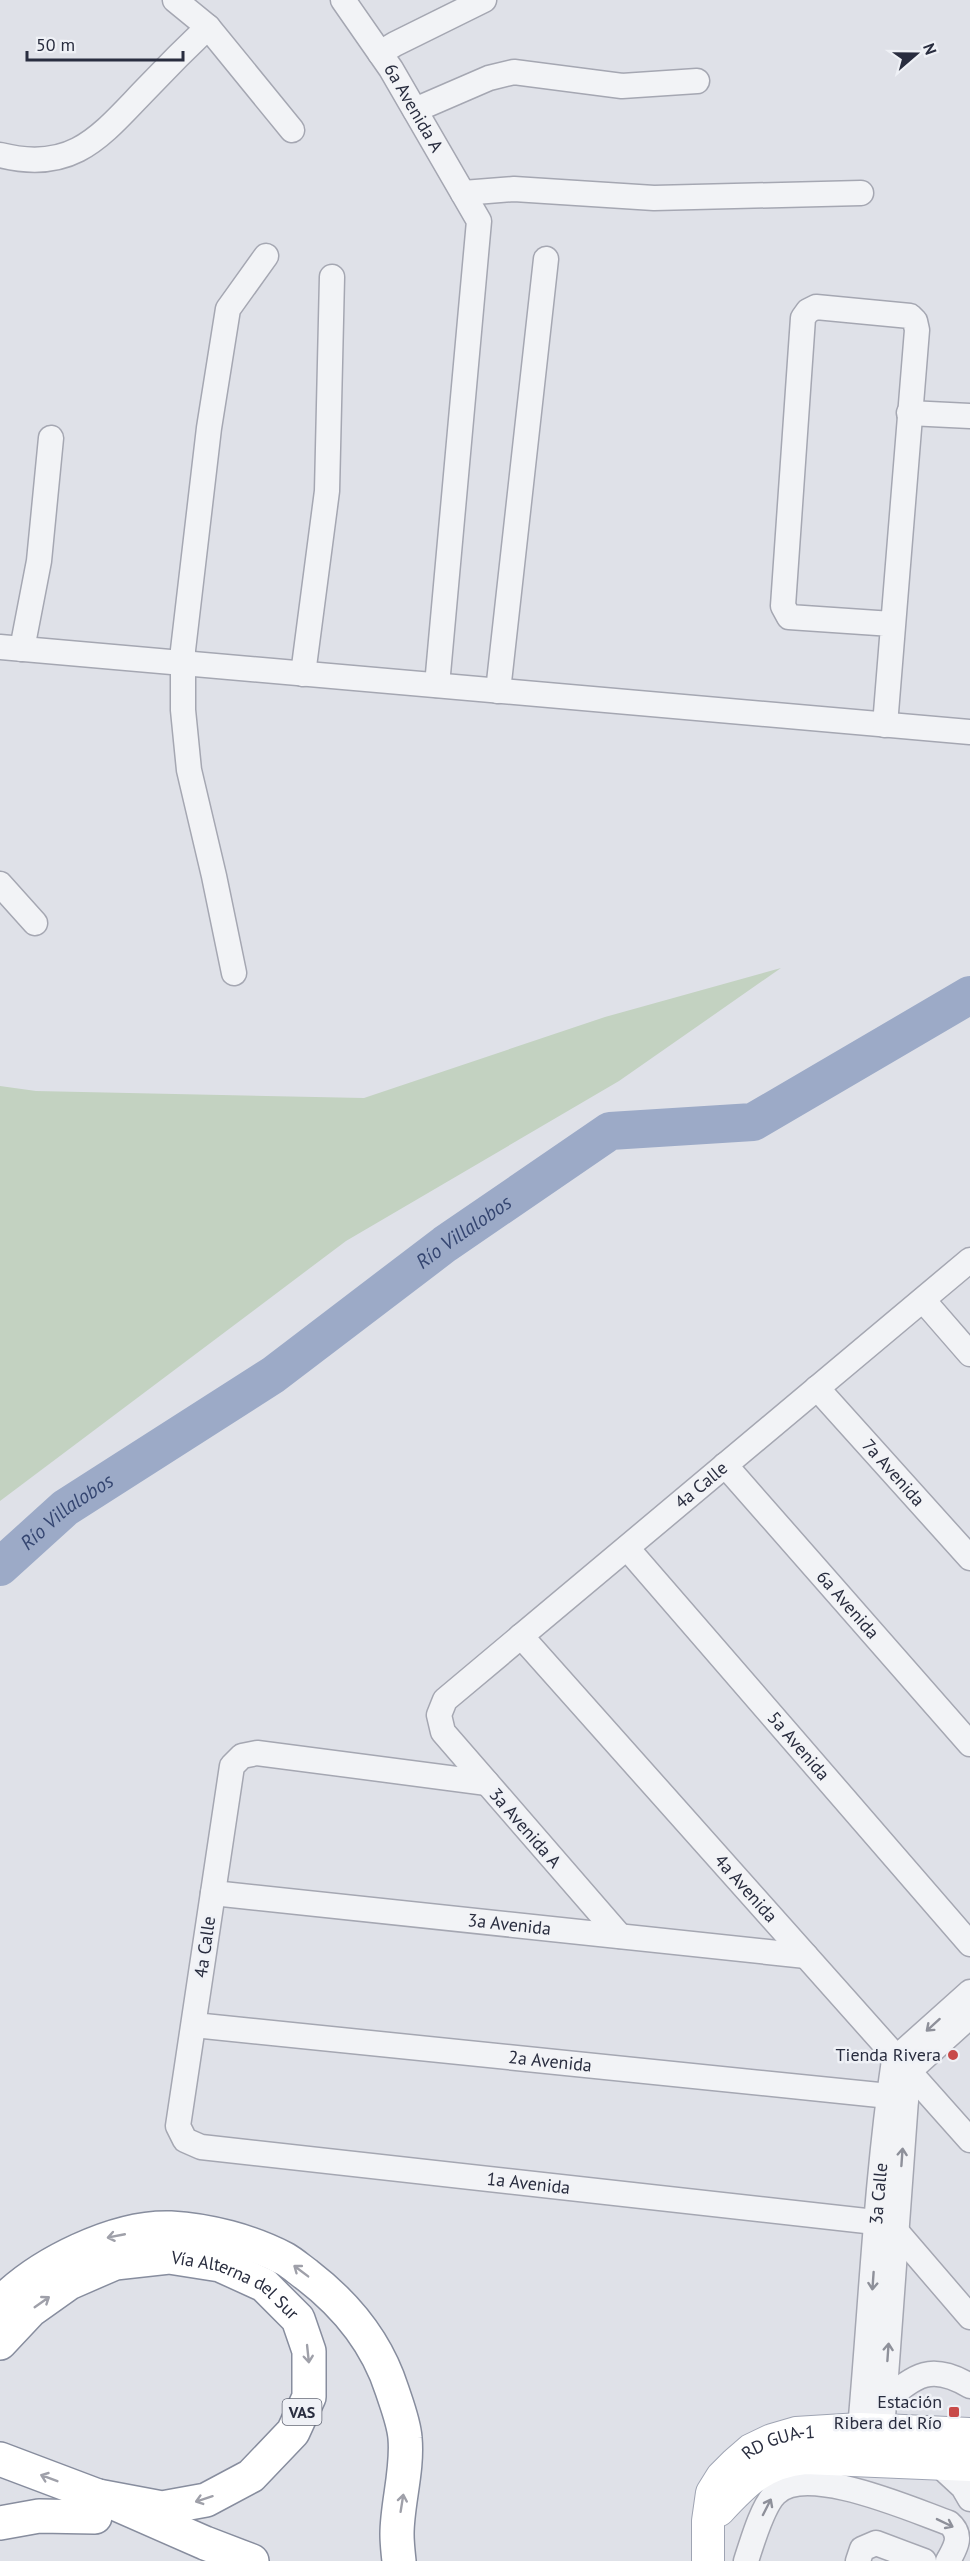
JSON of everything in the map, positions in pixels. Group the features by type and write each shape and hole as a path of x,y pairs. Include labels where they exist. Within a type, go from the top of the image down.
{"highway":[{"name":"Vía Alterna del Sur","path":"0,2304 14,2289 59,2260 109,2236 170,2228 227,2237 285,2259 334,2295 371,2342 392,2388 405,2438 403,2493 397,2532 399,2561"},
{"name":"Vía Alterna del Sur","path":"0,2343 31,2310 69,2283 115,2263 169,2257 220,2265 264,2285 298,2319 309,2351 309,2397 293,2432 251,2476 206,2500 162,2508 96,2506"},
{"name":"Vía Alterna del Sur","path":"0,2459 96,2506 194,2561"},
{"name":"Vía Alterna del Sur","path":"0,2483 96,2506 252,2561"},
{"path":"0,2523 96,2506"}],"main road":[{"name":"RD GUA-1","path":"708,2561 708,2521 712,2493 722,2477 751,2450 772,2440 796,2433 875,2425 970,2434"},
{"path":"708,2521 758,2472 774,2464 794,2459 825,2459 851,2452 875,2425"},
{"path":"875,2425 880,2454 898,2462"},
{"name":"RD GUA-1","path":"825,2459 970,2465"}],"street":[{"path":"175,0 208,27 291,130"},
{"name":"6a Avenida A","path":"343,0 380,53 479,221 437,685"},
{"path":"380,53 484,0"},
{"path":"0,154 18,159 55,159 95,141 208,27"},
{"path":"415,110 489,78 514,72 622,86 697,81"},
{"path":"463,193 514,189 654,198 861,193"},
{"path":"234,973 189,770 183,710 183,663 221,343 228,309 266,256"},
{"path":"498,691 546,259"},
{"path":"303,674 327,491 332,277"},
{"path":"885,725 917,330 915,321 910,316 816,307 808,311 803,318 783,606 789,617 892,624"},
{"path":"909,413 970,416"},
{"path":"51,438 39,561 11,648 970,732"},
{"path":"0,885 34,923"},
{"name":"4a Calle","path":"439,1715 445,1700 970,1260"},
{"path":"923,1300 970,1354"},
{"name":"7a Avenida","path":"817,1388 970,1558"},
{"name":"6a Avenida","path":"725,1465 970,1744"},
{"name":"5a Avenida","path":"627,1548 970,1944"},
{"name":"4a Avenida","path":"521,1636 970,2140"},
{"name":"3a Avenida A","path":"439,1715 443,1732 620,1936"},
{"name":"4a Calle","path":"185,2140 178,2126 232,1766 242,1756 257,1753 486,1783"},
{"name":"3a Avenida","path":"213,1893 806,1956"},
{"path":"901,2065 970,1992"},
{"path":"901,2065 970,2016"},
{"name":"2a Avenida","path":"194,2025 897,2098"},
{"name":"3a Calle","path":"875,2425 875,2222 901,2065"},
{"name":"3a Calle","path":"875,2425 897,2232 897,2098"},
{"name":"1a Avenida","path":"185,2140 201,2147 875,2222 897,2232"},
{"path":"897,2232 970,2317"},
{"path":"875,2425 915,2376 949,2375 970,2386"},
{"path":"875,2425 970,2423"},
{"path":"937,2463 963,2487 970,2499"},
{"path":"746,2561 767,2506 775,2494 787,2485 798,2482 826,2483 949,2523 956,2529 958,2540 948,2561"},
{"path":"858,2561 862,2549 876,2544 924,2561"}],"green space":[{"path":"781,968 619,1081 346,1241 0,1501 0,1086 36,1091 364,1098 605,1017"}],"waterway":[{"name":"Río Villalobos","path":"0,1567 65,1508 273,1375 445,1244 610,1131 753,1122 970,995"}],"place":[{"name":"Tienda Rivera","path":"953,2055"},
{"name":"Estación Ribera del Río","path":"954,2412"}]}
